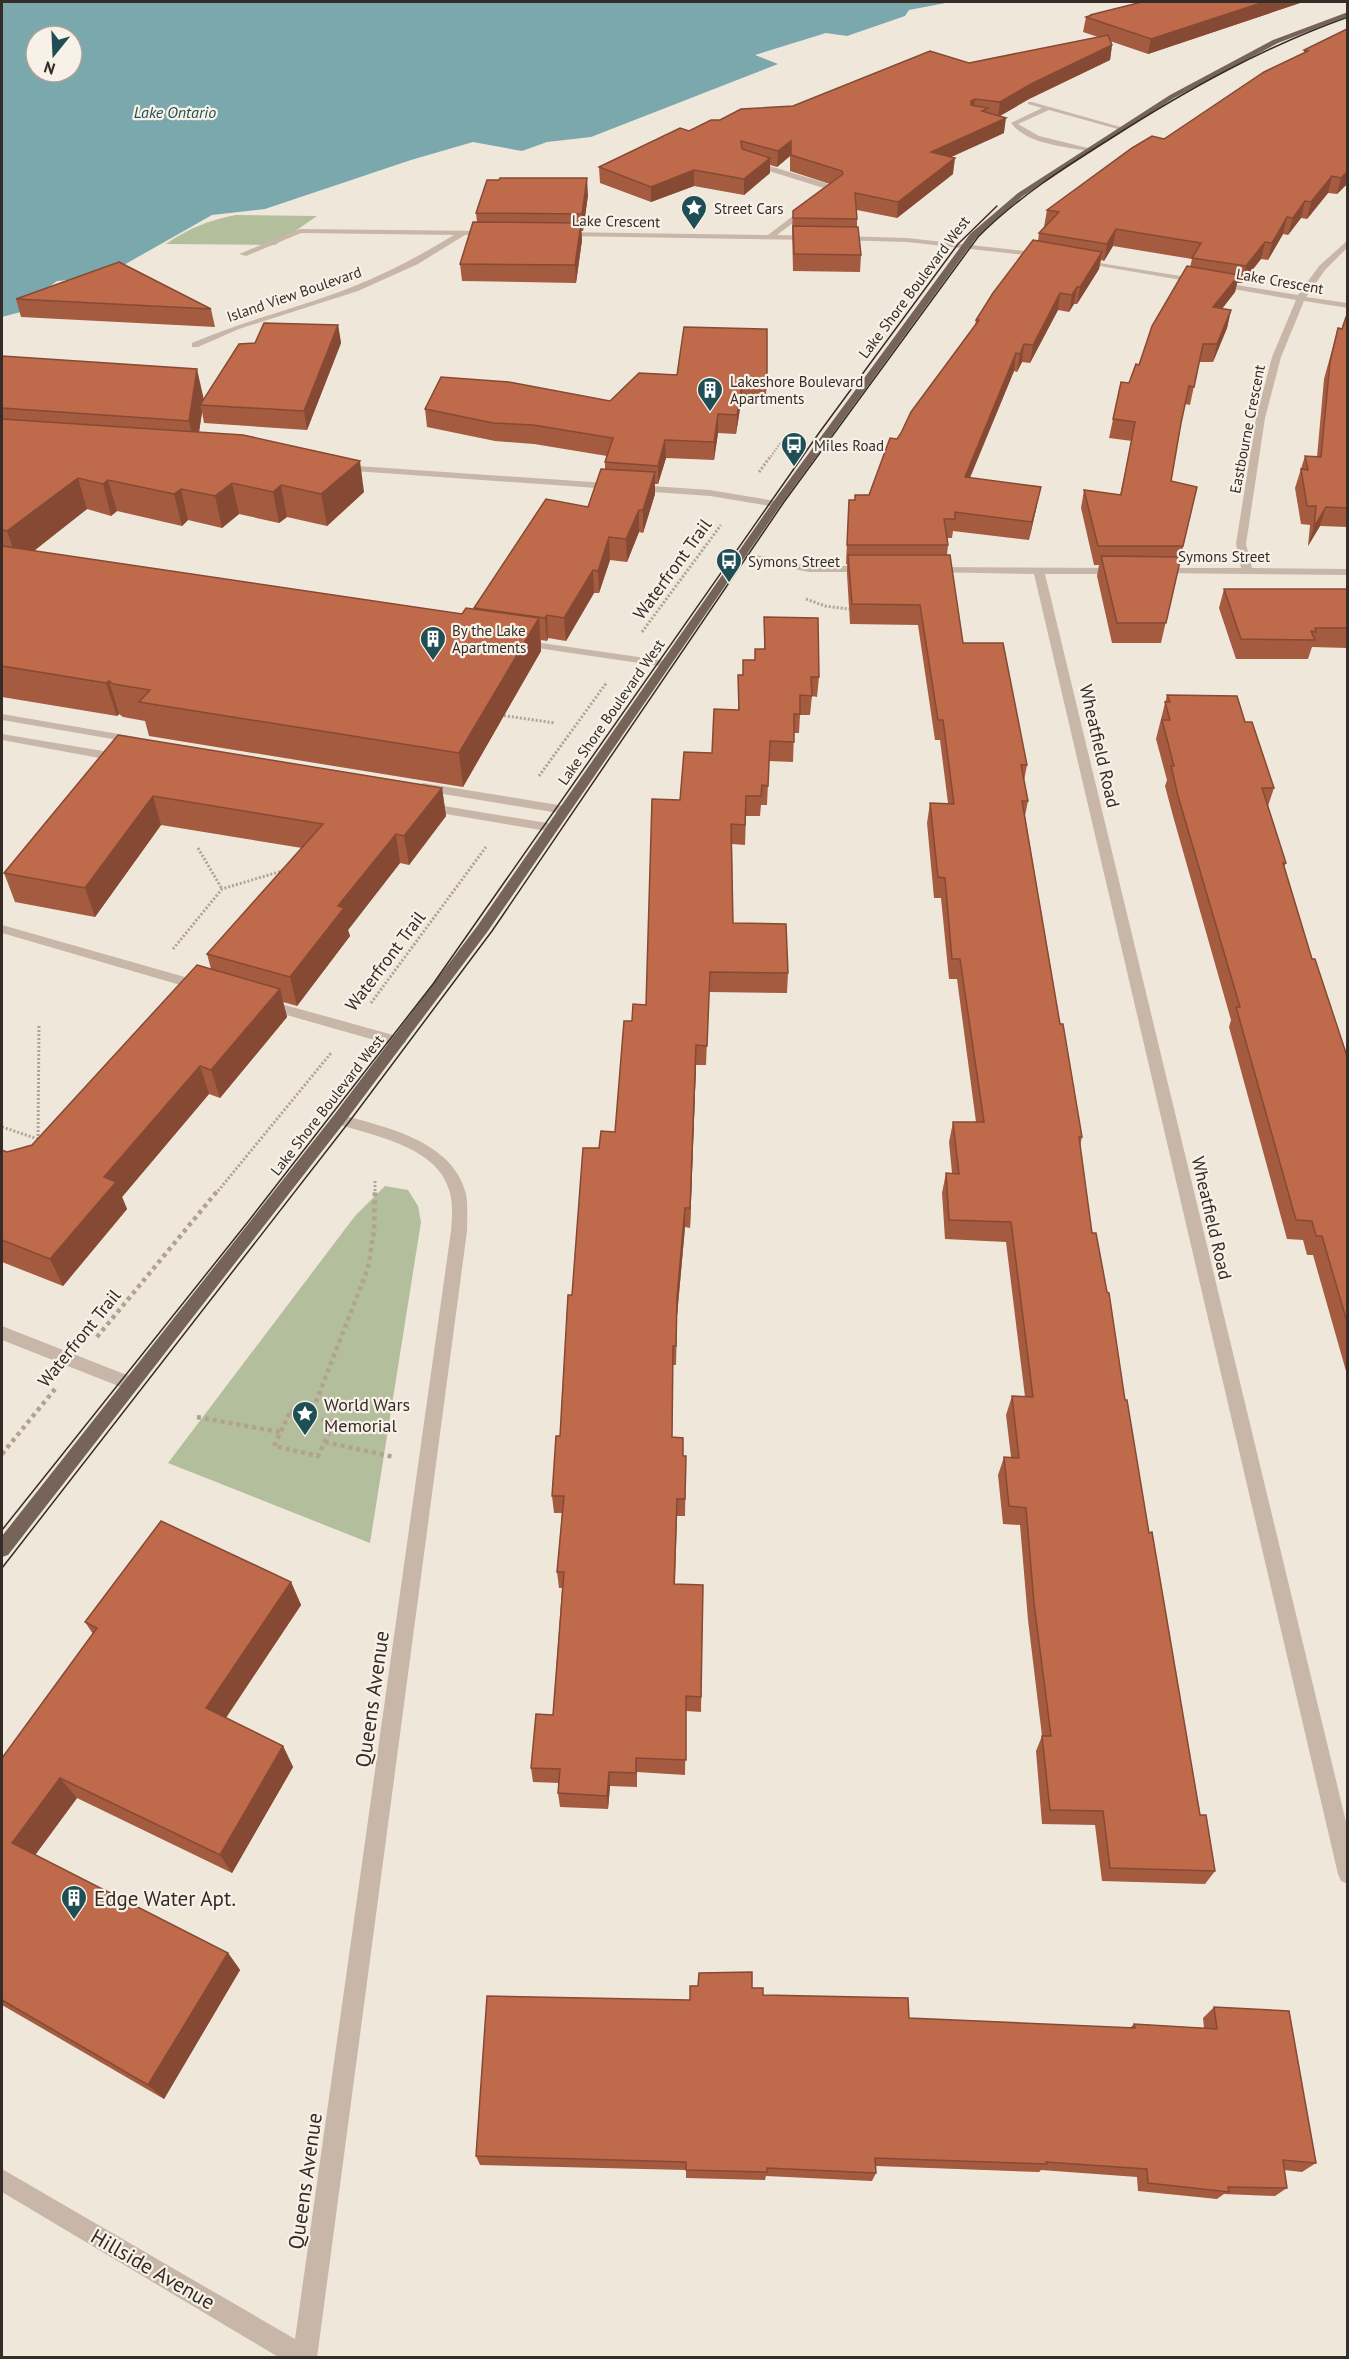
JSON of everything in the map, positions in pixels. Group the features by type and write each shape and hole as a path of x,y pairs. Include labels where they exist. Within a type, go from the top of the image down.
{"main road":[{"name":"Lake Shore Boulevard West","path":"2,1549 399,1042 483,928 776,504 965,245 993,215 1121,128 1255,52 1293,34 1347,14"}],"street":[{"path":"1030,103 1121,128"},
{"path":"1004,122 1014,123 1048,108"},
{"path":"1014,123 1019,131 1088,149"},
{"path":"745,160 836,189 770,237"},
{"path":"243,254 300,231 499,233"},
{"name":"Island View Boulevard","path":"195,345 236,327 355,289 415,262 464,233"},
{"name":"Lake Crescent","path":"546,234 824,238"},
{"path":"835,238 907,240 965,245 1055,257"},
{"name":"Eastbourne Crescent","path":"1246,571 1241,544 1269,379 1301,298 1319,272 1347,242"},
{"name":"Lake Crescent","path":"1066,259 1347,306"},
{"path":"332,467 699,492 776,504"},
{"path":"741,555 809,568 878,569"},
{"name":"Symons Street","path":"924,570 1347,572"},
{"name":"Wheatfield Road","path":"1039,571 1347,1874"},
{"path":"512,641 666,664"},
{"path":"2,717 152,742"},
{"path":"2,737 136,760"},
{"path":"407,784 565,810"},
{"path":"417,805 553,828"},
{"path":"2,929 209,988"},
{"path":"254,1001 399,1042"},
{"name":"Queens Avenue","path":"305,2358 459,1231 458,1192 447,1167 415,1145 339,1119"},
{"path":"2,1333 132,1384"},
{"name":"Hillside Avenue","path":"2,2180 305,2358"}],"path":[{"name":"Waterfront Trail","path":"519,803 765,464"},
{"path":"496,714 555,723"},
{"name":"Waterfront Trail","path":"2,1454 351,1028 506,819"},
{"path":"198,848 222,889"},
{"path":"153,972 222,889 286,869"},
{"path":"37,1148 39,1025"},
{"path":"2,1127 38,1139"},
{"path":"38,1139 47,1131"},
{"path":"310,1417 368,1268 374,1231 375,1181"},
{"path":"290,1412 310,1417 334,1422 318,1456 274,1446 290,1412"},
{"path":"197,1417 280,1432"},
{"path":"325,1442 427,1464"}],"green space":[{"path":"236,215 317,216 275,245 166,244 200,225"},
{"path":"385,1186 408,1190 418,1206 421,1222 370,1543 168,1463 355,1216"}],"water":[{"name":"Lake Ontario","path":"2,2 951,2 909,10 905,16 847,36 826,33 755,55 778,64 591,137 547,142 522,151 473,142 411,160 265,209 212,215 115,270 82,279 57,281 37,296 43,306 2,317"}],"building":[{"path":"1142,2 1264,2 1151,39 1086,17"},
{"path":"1347,29 1347,172 1341,178 1332,176 1311,202 1305,201 1293,218 1287,217 1272,243 1265,242 1246,266 1192,258 1201,243 1116,229 1107,244 1039,233 1059,212 1047,210 1132,148 1152,136 1164,139 1264,72"},
{"path":"1108,35 1112,45 1031,84 1000,102 975,99 971,101 971,105 988,108 982,111 1006,118 931,152 955,158 898,202 855,193 857,219 793,218 793,211 843,174 842,171 791,155 791,141 778,151 741,141 742,149 770,158 744,179 694,170 651,187 599,167 680,128 689,131 711,120 720,120 741,109 793,106 930,51 969,63"},
{"path":"500,178 587,178 582,214 476,213 487,180 499,180"},
{"path":"473,222 581,223 575,265 460,264"},
{"path":"793,226 858,227 861,255 794,254"},
{"path":"1033,240 1102,252 1080,287 1077,287 1072,295 1060,293 1033,345 1024,344 1020,354 1016,353 965,477 1041,487 1032,522 955,512 955,519 944,519 948,545 847,545 849,500 855,500 855,495 869,495 890,438 897,439 911,412 979,320 976,320 993,293"},
{"path":"119,262 211,309 16,299"},
{"path":"1187,266 1239,275 1213,307 1231,310 1217,344 1203,344 1194,387 1189,386 1181,423 1171,481 1197,487 1183,546 1098,546 1084,490 1121,495 1135,422 1113,419 1121,382 1129,383 1136,364 1139,365 1152,326"},
{"path":"1346,317 1347,508 1326,507 1314,527 1316,506 1307,506 1301,469 1308,470 1305,456 1321,457 1330,362 1338,328 1342,329"},
{"path":"264,323 338,325 304,411 200,405 239,344 255,343"},
{"path":"684,327 767,329 767,379 743,378 737,415 718,414 714,442 665,440 658,466 605,462 613,438 533,425 493,423 425,409 441,377 509,382 610,401 639,373 677,375"},
{"path":"2,356 197,369 189,421 2,408"},
{"path":"2,419 243,435 360,461 321,494 281,485 273,492 232,483 215,496 181,489 174,494 108,480 103,484 78,478 7,531 2,530"},
{"path":"601,469 655,472 643,510 639,510 626,539 609,537 598,571 593,570 564,618 547,615 545,618 474,608 546,499 588,507"},
{"path":"2,546 462,614 466,608 539,618 459,753 139,702 150,690 113,684 109,681 106,683 2,666"},
{"path":"848,555 950,555 963,643 1003,643 1027,765 1021,765 1028,801 1022,801 1082,1137 1079,1137 1092,1233 1096,1233 1109,1293 1125,1400 1127,1400 1149,1533 1152,1532 1200,1815 1206,1815 1215,1871 1110,1868 1103,1811 1050,1810 1042,1736 1051,1736 1034,1603 1026,1508 1009,1506 1004,1457 1019,1458 1012,1396 1033,1397 1011,1222 949,1220 946,1173 959,1174 953,1122 984,1122 960,959 952,959 945,878 938,877 930,803 954,804 943,720 938,720 920,605 852,604"},
{"path":"1101,556 1181,557 1166,623 1117,623"},
{"path":"1224,589 1347,589 1347,628 1315,628 1316,632 1311,631 1315,640 1241,639"},
{"path":"764,617 818,618 819,677 811,677 812,696 800,695 800,714 794,714 794,742 770,741 768,786 762,785 761,796 746,796 745,825 731,824 733,923 786,924 788,973 710,972 707,1046 696,1045 690,1208 685,1208 677,1297 676,1346 673,1346 672,1437 683,1438 683,1456 686,1456 685,1499 677,1499 674,1584 703,1585 701,1697 686,1696 686,1760 636,1758 636,1773 609,1772 607,1796 558,1793 560,1769 531,1768 536,1714 553,1715 564,1572 557,1572 564,1496 552,1496 556,1436 560,1436 568,1295 572,1295 583,1148 599,1148 601,1131 615,1132 624,1021 632,1021 633,1004 646,1005 652,799 680,800 684,752 712,753 714,709 739,710 738,675 743,675 743,660 755,660 755,649 765,649"},
{"path":"1167,695 1237,696 1245,722 1252,722 1274,788 1262,788 1286,863 1283,863 1312,959 1315,959 1347,1056 1347,1322 1322,1236 1316,1236 1312,1221 1296,1220 1236,1007 1240,1007 1178,796 1171,766 1174,766 1162,720 1170,720 1165,702 1170,702"},
{"path":"118,735 442,788 404,836 396,834 338,906 344,908 290,977 207,954 323,824 153,796 85,888 4,873"},
{"path":"197,965 280,989 211,1070 200,1066 104,1177 116,1182 50,1259 2,1240 2,1150 7,1152 32,1145"},
{"name":"Edge Water Apt.","path":"161,1521 291,1582 206,1708 283,1746 220,1855 60,1778 12,1843 228,1953 148,2085 2,2000 2,1758 97,1628 85,1622"},
{"path":"752,1972 752,1988 763,1988 763,1995 908,1998 909,2018 1135,2028 1134,2024 1217,2029 1214,2007 1289,2011 1316,2163 1283,2160 1287,2188 1228,2187 1229,2192 1148,2183 1147,2169 1046,2162 1047,2164 875,2158 876,2173 767,2168 767,2172 686,2170 686,2162 476,2156 487,1996 690,2000 690,1986 698,1986 699,1973"}],"tram line":[{"path":"2,1568 349,1122 492,931 784,502 978,237 1042,183 1170,102 1257,55 1348,17"},
{"path":"2,1530 247,1223 433,984 819,433 958,244 997,206"}],"place":[{"name":"Street Cars","path":"694,231"},
{"name":"Lakeshore Boulevard Apartments","path":"710,413"},
{"name":"Miles Road","path":"794,468"},
{"name":"Symons Street","path":"729,584"},
{"name":"By the Lake Apartments","path":"433,662"},
{"name":"World Wars Memorial","path":"305,1437"},
{"name":"Edge Water Apt.","path":"74,1921"}]}
